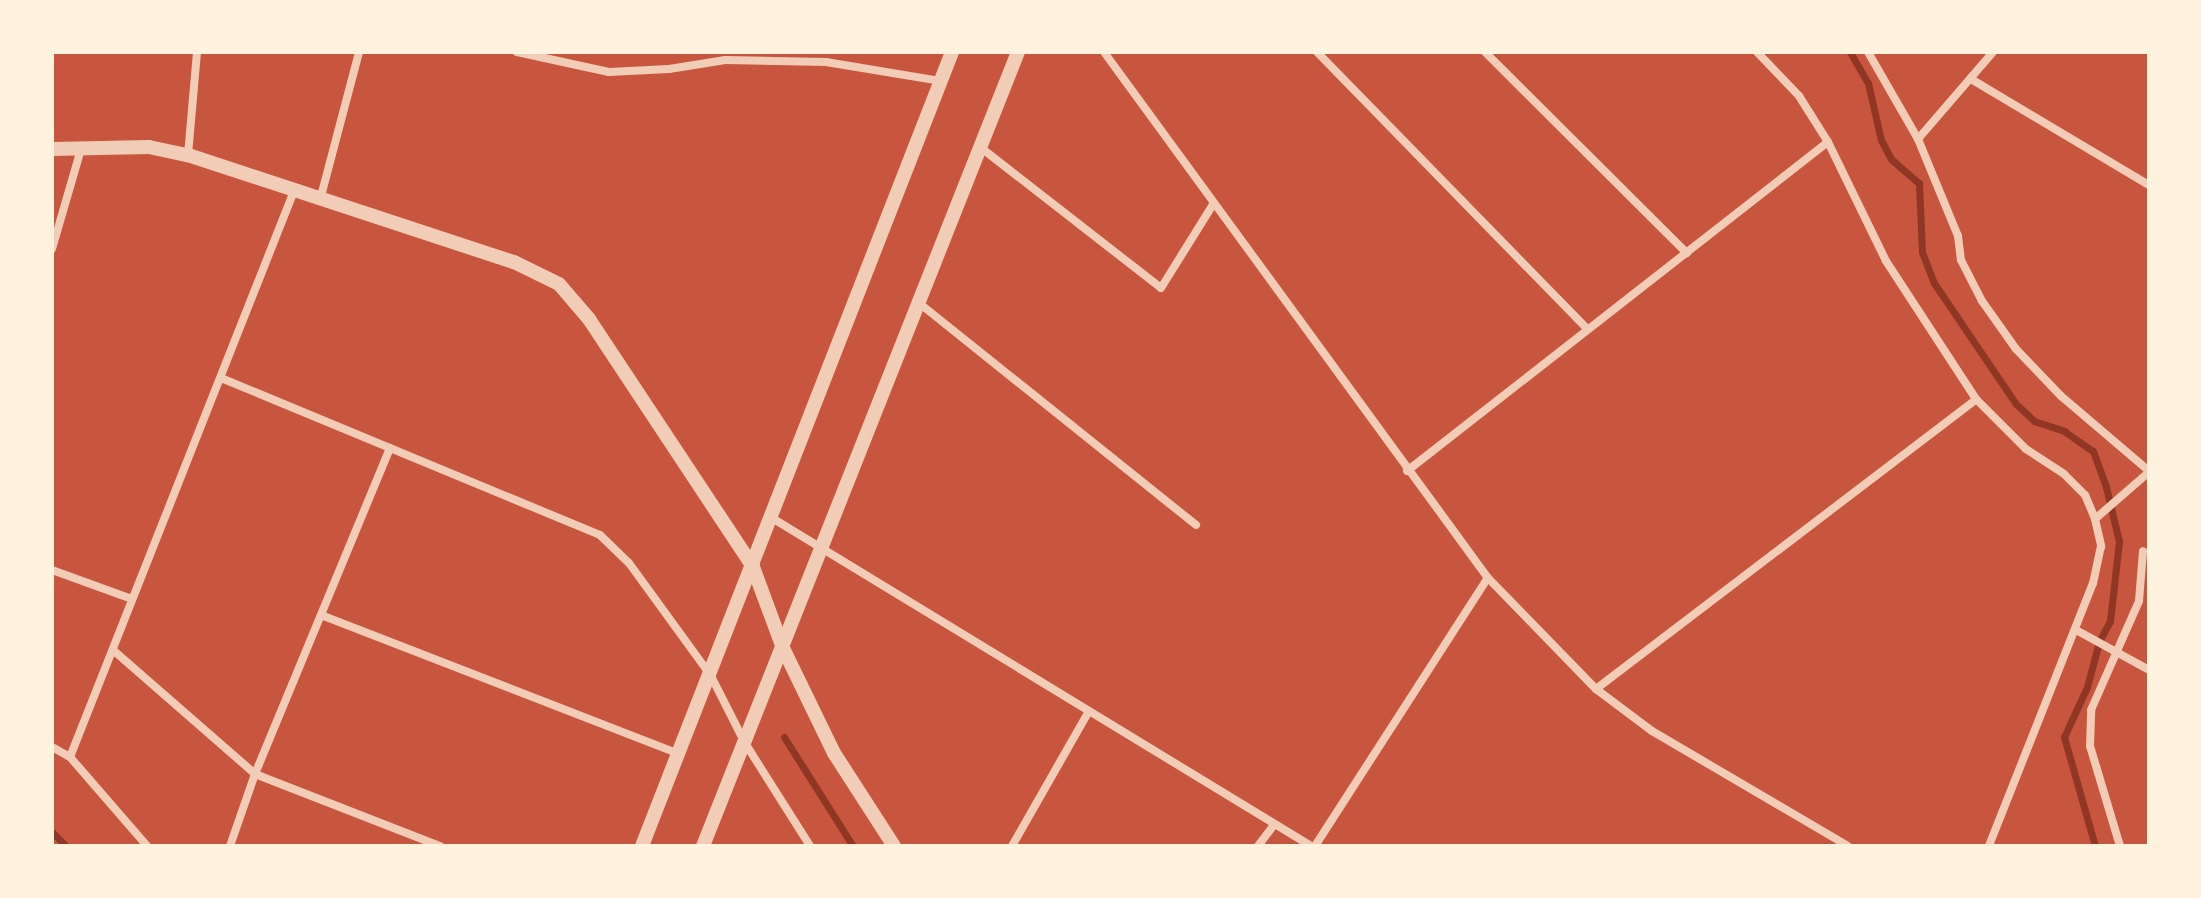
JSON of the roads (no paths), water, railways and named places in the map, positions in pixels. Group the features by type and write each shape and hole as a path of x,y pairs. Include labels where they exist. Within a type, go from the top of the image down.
{"street":[{"path":"188,155 197,52"},
{"path":"320,200 359,52"},
{"path":"517,52 609,72 669,69 725,60 826,62 941,81"},
{"path":"642,846 711,676 952,52"},
{"path":"703,846 1018,52"},
{"path":"1104,52 1488,578 1596,689 1652,731 1848,846"},
{"path":"1317,52 1586,328"},
{"path":"1485,52 1687,253"},
{"path":"1757,52 1799,96 1828,142 1886,261 1976,399 2026,449 2064,474 2085,495 2095,519 2101,546 2093,583 1989,846"},
{"path":"1868,52 1918,139 1958,236 1961,260 1982,301 2016,349 2061,396 2149,472 2123,498 2095,519"},
{"path":"1918,139 1993,52"},
{"path":"1971,79 2145,183 2149,172"},
{"path":"1407,471 1586,328 1828,142"},
{"path":"52,149 149,147 188,155 514,262 559,284 589,319 753,567 783,648 834,753 894,846"},
{"path":"980,147 1161,288 1214,203"},
{"path":"52,249 81,149"},
{"path":"70,757 294,191"},
{"path":"919,303 1196,525"},
{"path":"221,378 600,535 629,563 711,676 745,743 810,846"},
{"path":"1596,689 1976,399"},
{"path":"230,846 255,774 390,448"},
{"path":"772,518 1273,826 1313,846 1488,578"},
{"path":"2120,846 2090,746 2091,710 2139,601 2143,551"},
{"path":"52,570 132,599"},
{"path":"321,615 679,754"},
{"path":"2076,630 2149,670"},
{"path":"113,650 255,774 440,846"},
{"path":"1012,846 1089,711"},
{"path":"52,747 70,757 147,846"},
{"path":"1258,846 1273,826"}],"waterway":[{"path":"1850,52 1868,83 1881,140 1891,159 1919,183 1922,252 1934,283 2016,404 2034,421 2064,431 2093,451 2106,487 2119,541 2110,621 2099,642 2087,687 2064,737 2095,846"},
{"path":"784,737 853,846"},
{"path":"52,832 66,846"}]}
